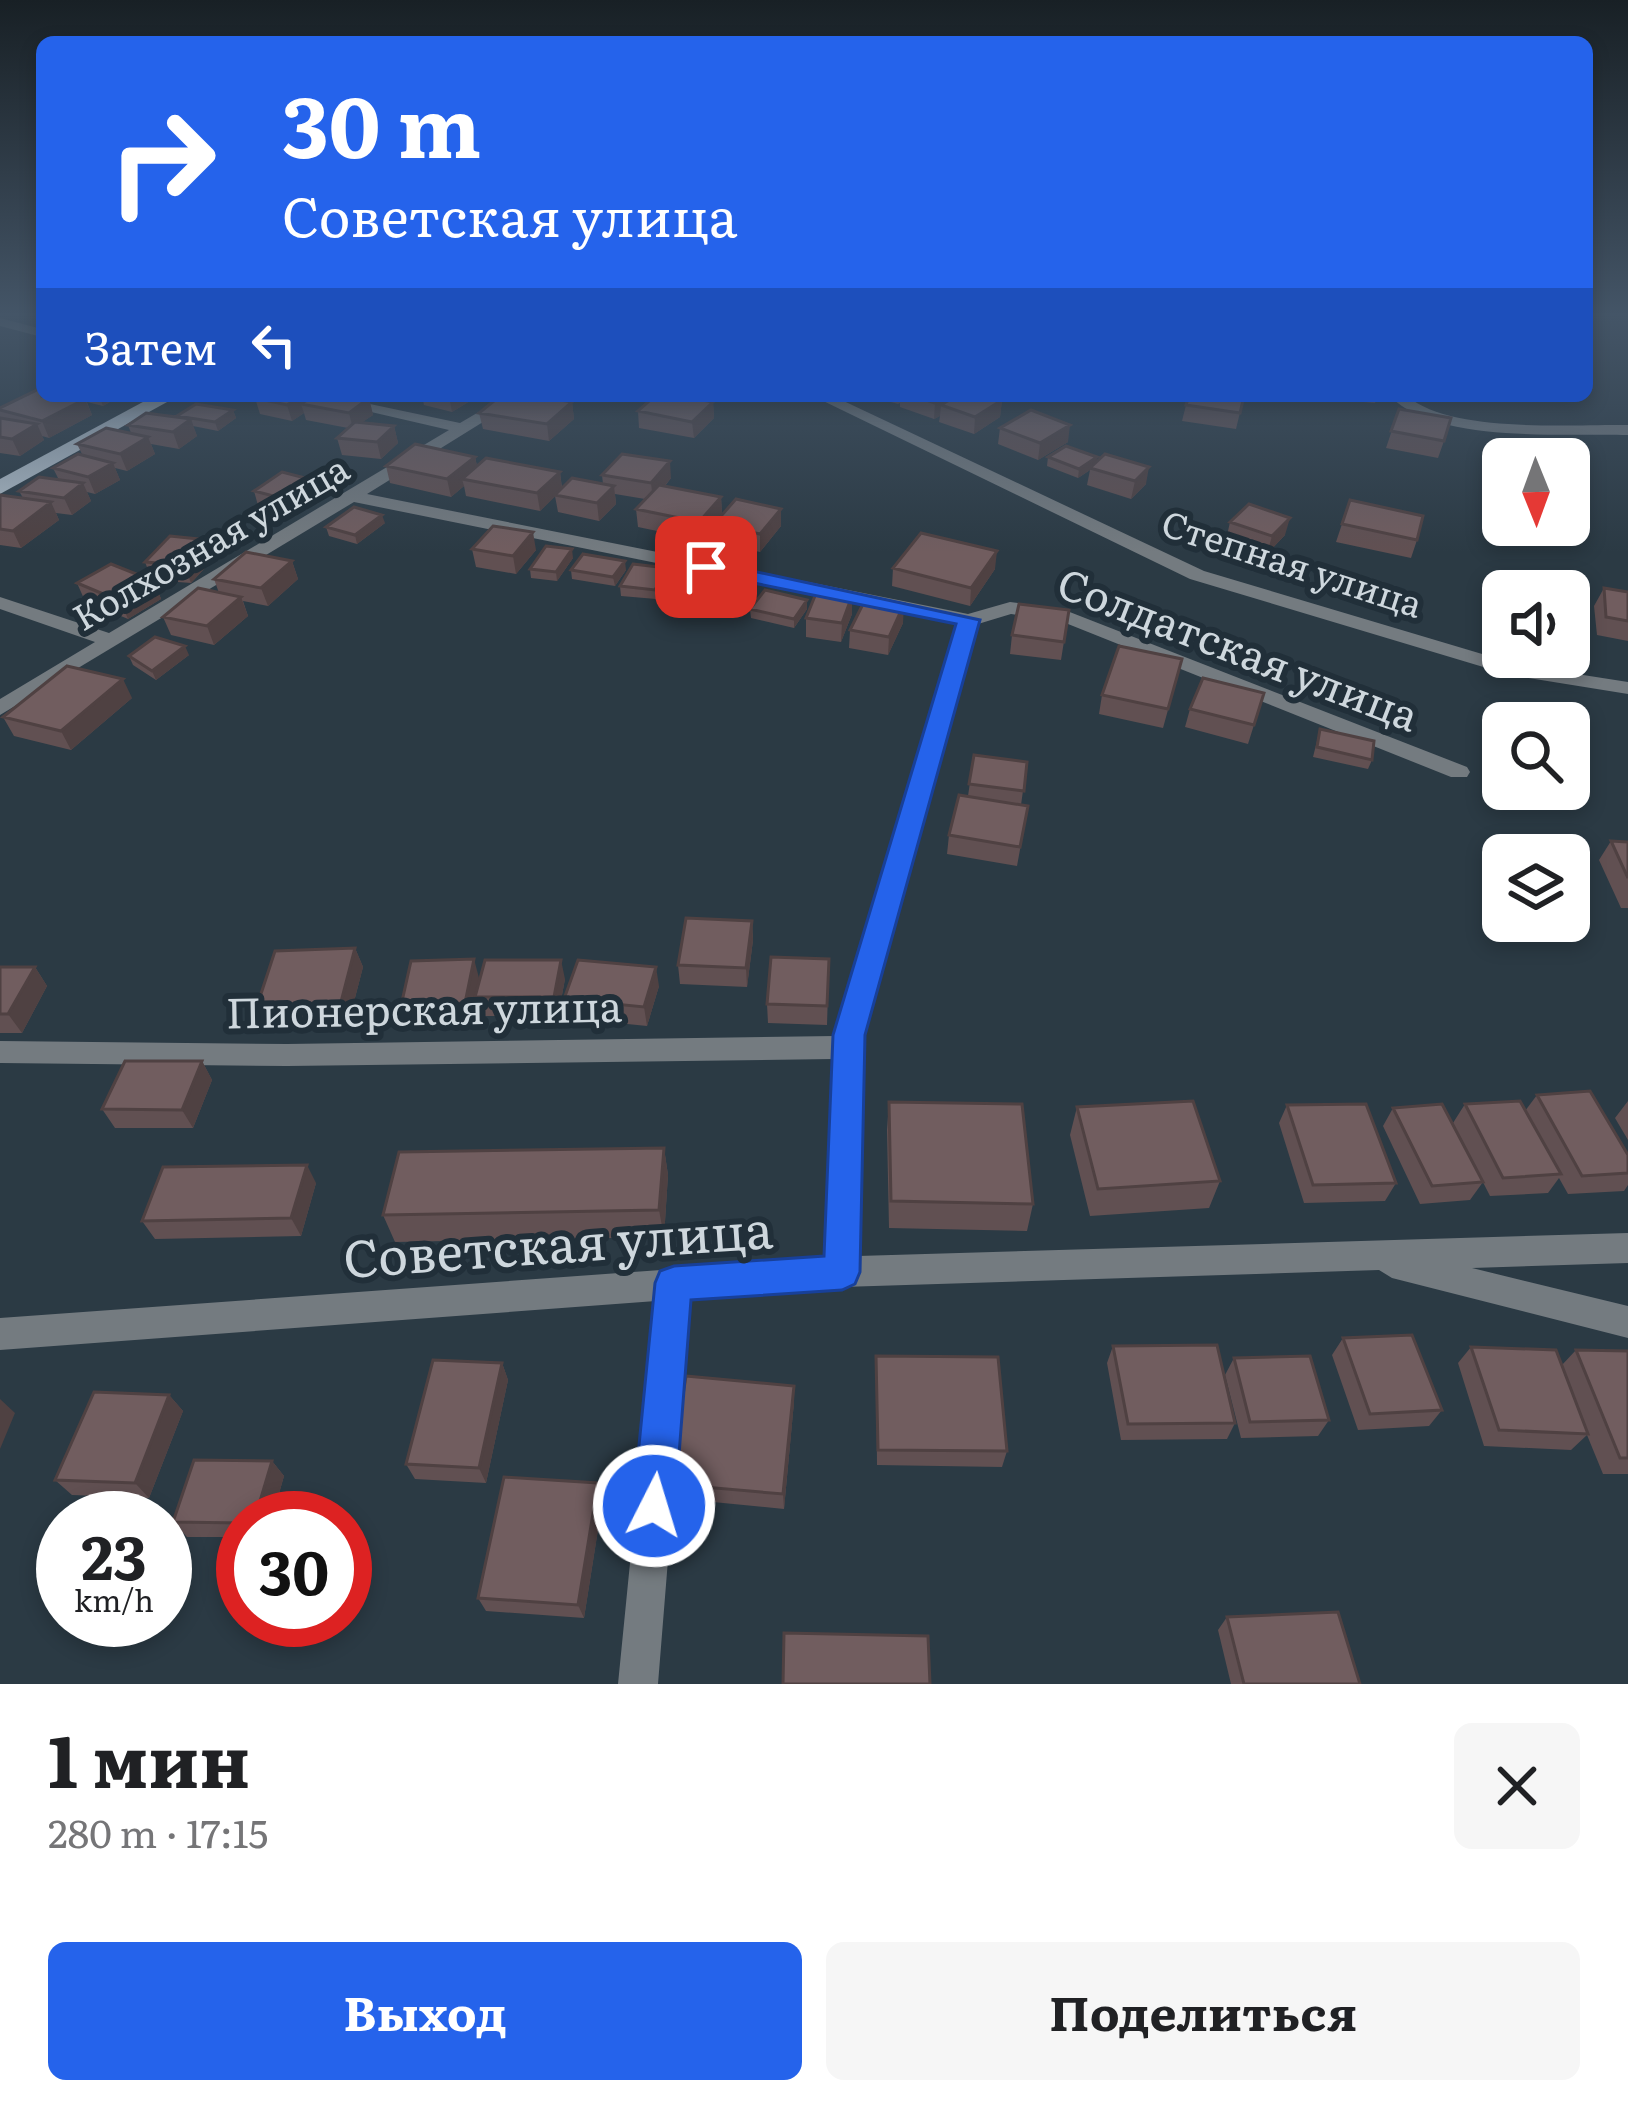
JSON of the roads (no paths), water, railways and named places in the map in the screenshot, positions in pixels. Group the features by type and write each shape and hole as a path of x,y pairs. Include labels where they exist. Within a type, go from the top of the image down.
{"main road":[{"path":"0,488 157,402"}],"street":[{"path":"338,402 464,429"},
{"name":"Колхозная улица","path":"0,708 507,402"},
{"name":"Степная улица","path":"834,402 1197,574 1517,671 1628,688"},
{"path":"1405,402 1418,414 1444,420 1628,430"},
{"name":"Солдатская улица","path":"356,497 969,620 1010,608 1061,615 1459,772"},
{"path":"0,603 109,640"},
{"path":"842,1272 849,1047 969,620"},
{"name":"Пионерская улица","path":"0,1052 287,1055 849,1047"},
{"name":"Советская улица","path":"0,1334 842,1272 1628,1247"},
{"path":"1363,1256 1628,1322"},
{"path":"638,1684 674,1283"}]}
